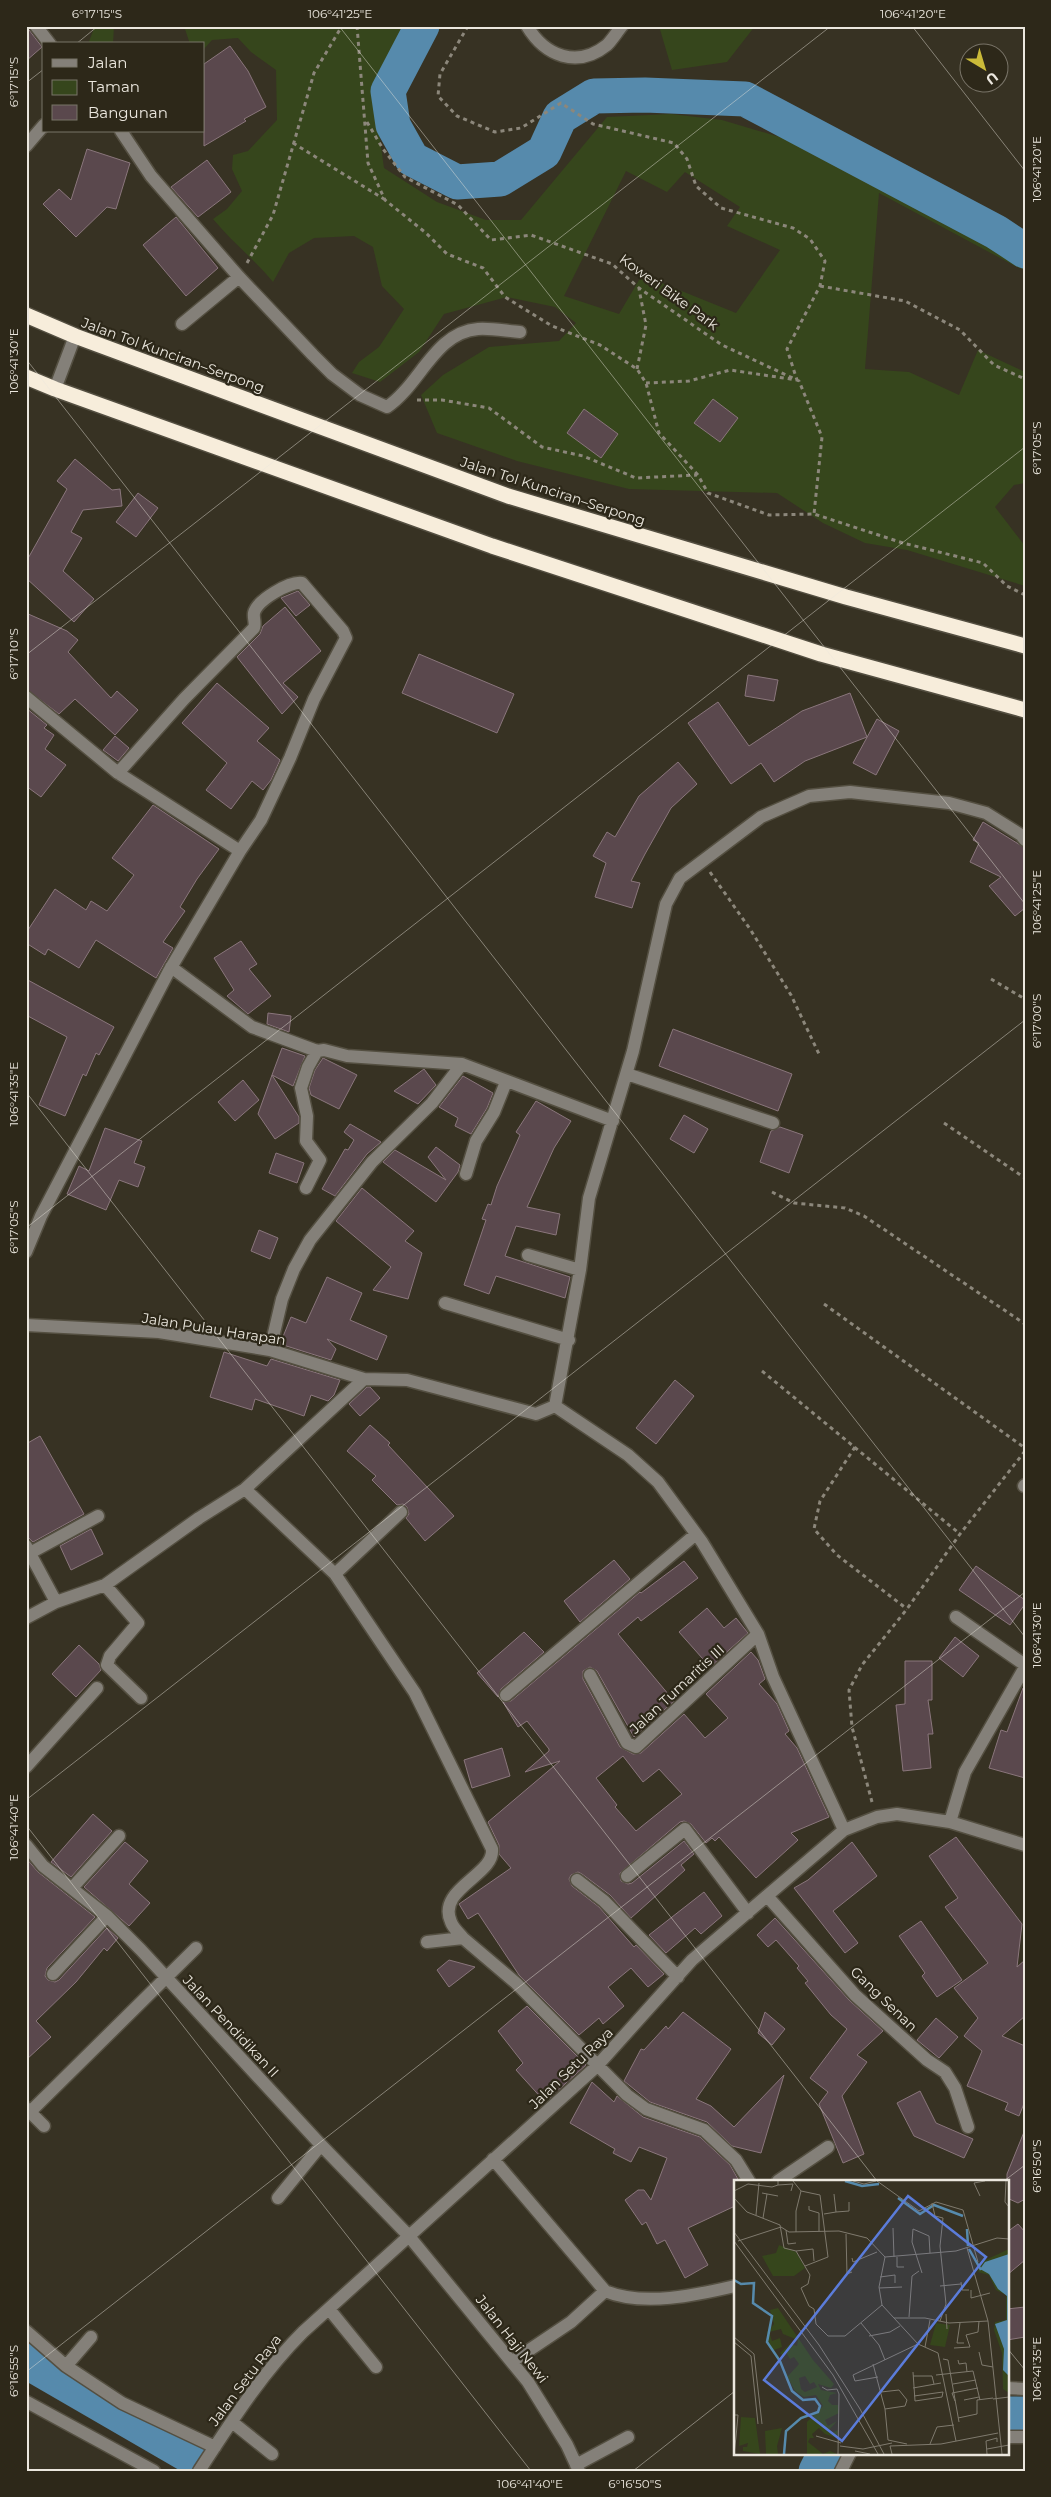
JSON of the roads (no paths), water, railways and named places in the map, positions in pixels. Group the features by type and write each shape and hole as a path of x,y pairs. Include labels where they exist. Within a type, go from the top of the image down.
{"highway":[{"name":"Jalan Tol Kunciran–Serpong","path":"26,315 75,336 508,496 836,594 1025,646"},
{"path":"26,377 54,389 501,549 821,654 1025,710"}],"street":[{"path":"36,26 48,42"},
{"path":"528,26 536,40 561,57 584,57 606,45 622,26"},
{"path":"26,146 42,127"},
{"path":"122,132 151,176 239,277 332,374 360,395 380,406 386,407 396,401 444,343 459,334 477,329 520,332"},
{"path":"182,324 239,277"},
{"path":"54,389 75,336"},
{"path":"26,1252 41,1216 171,967 240,851 261,820 290,758 314,699 346,638 343,631 302,582 282,588 258,607 254,614 254,628 184,699 118,773"},
{"path":"26,697 118,773 240,851"},
{"path":"844,1830 774,1677 758,1634 696,1534 658,1482 628,1455 556,1406 569,1340 589,1198 627,1074 666,904 680,878 761,816 809,796 850,792 949,803 986,813 1021,835 1025,840"},
{"path":"171,967 252,1027 317,1051 324,1050 347,1056 462,1064 613,1121"},
{"path":"306,1188 320,1160 306,1141 307,1116 301,1088 308,1067 317,1051"},
{"path":"270,1350 282,1299 294,1269 310,1240 372,1162 432,1103 462,1064"},
{"path":"627,1074 773,1123"},
{"path":"466,1174 476,1141 494,1112 506,1082"},
{"path":"528,1254 580,1270"},
{"path":"445,1303 569,1340"},
{"name":"Jalan Pulau Harapan","path":"26,1326 159,1332 270,1350 364,1379 407,1380 536,1414 556,1406"},
{"path":"26,1618 56,1602 105,1585 199,1518 245,1489 364,1379"},
{"path":"245,1489 335,1574 414,1693 492,1849 491,1859 452,1898 449,1908 450,1922 463,1938 516,1983 627,2095 646,2109 704,2130 736,2160 748,2180"},
{"path":"335,1574 401,1512"},
{"path":"56,1602 28,1550 98,1516"},
{"path":"506,1696 696,1534"},
{"path":"105,1585 138,1623 110,1656 107,1665 141,1698"},
{"path":"950,1822 965,1772 1025,1666 956,1617"},
{"name":"Jalan Tumaritis III","path":"590,1676 627,1743 636,1747 758,1634"},
{"path":"26,1768 97,1688"},
{"name":"Jalan Setu Raya","path":"199,2471 245,2400 287,2347 408,2235 597,2066 715,1939 768,1897 844,1830 877,1817 897,1814 950,1822 1025,1845"},
{"path":"628,1876 685,1829 748,1913"},
{"path":"72,1888 120,1836"},
{"name":"Jalan Pendidikan II","path":"26,1845 43,1866 107,1916 321,2145 408,2235"},
{"path":"577,1880 604,1901 678,1977"},
{"name":"Gang Senan","path":"768,1897 855,1995 927,2060 945,2072 955,2088 968,2127"},
{"path":"53,1974 107,1916"},
{"path":"427,1942 463,1938"},
{"path":"44,2126 28,2110 196,1948"},
{"path":"278,2198 321,2145"},
{"path":"779,2180 828,2147"},
{"path":"493,2159 606,2291 631,2298 681,2297 734,2286"},
{"name":"Jalan Haji Newi","path":"408,2235 513,2361 528,2382 578,2468"},
{"path":"513,2361 571,2322 606,2291"},
{"path":"328,2309 376,2367"},
{"path":"26,2331 66,2366 122,2403 212,2451"},
{"path":"66,2366 91,2337"},
{"path":"1008,2388 1025,2389"},
{"path":"27,2402 154,2471"},
{"path":"232,2422 272,2454"},
{"path":"578,2468 628,2437"},
{"path":"1008,2437 1025,2437"},
{"path":"841,2471 850,2454"}],"waterway":[{"path":"422,26 388,91 393,125 412,159 457,182 500,179 544,152 560,117 594,96 645,95 745,99 996,232 1025,251"},
{"path":"26,2361 190,2456"},
{"path":"1008,2414 1025,2414"},
{"path":"816,2471 824,2454"}]}
